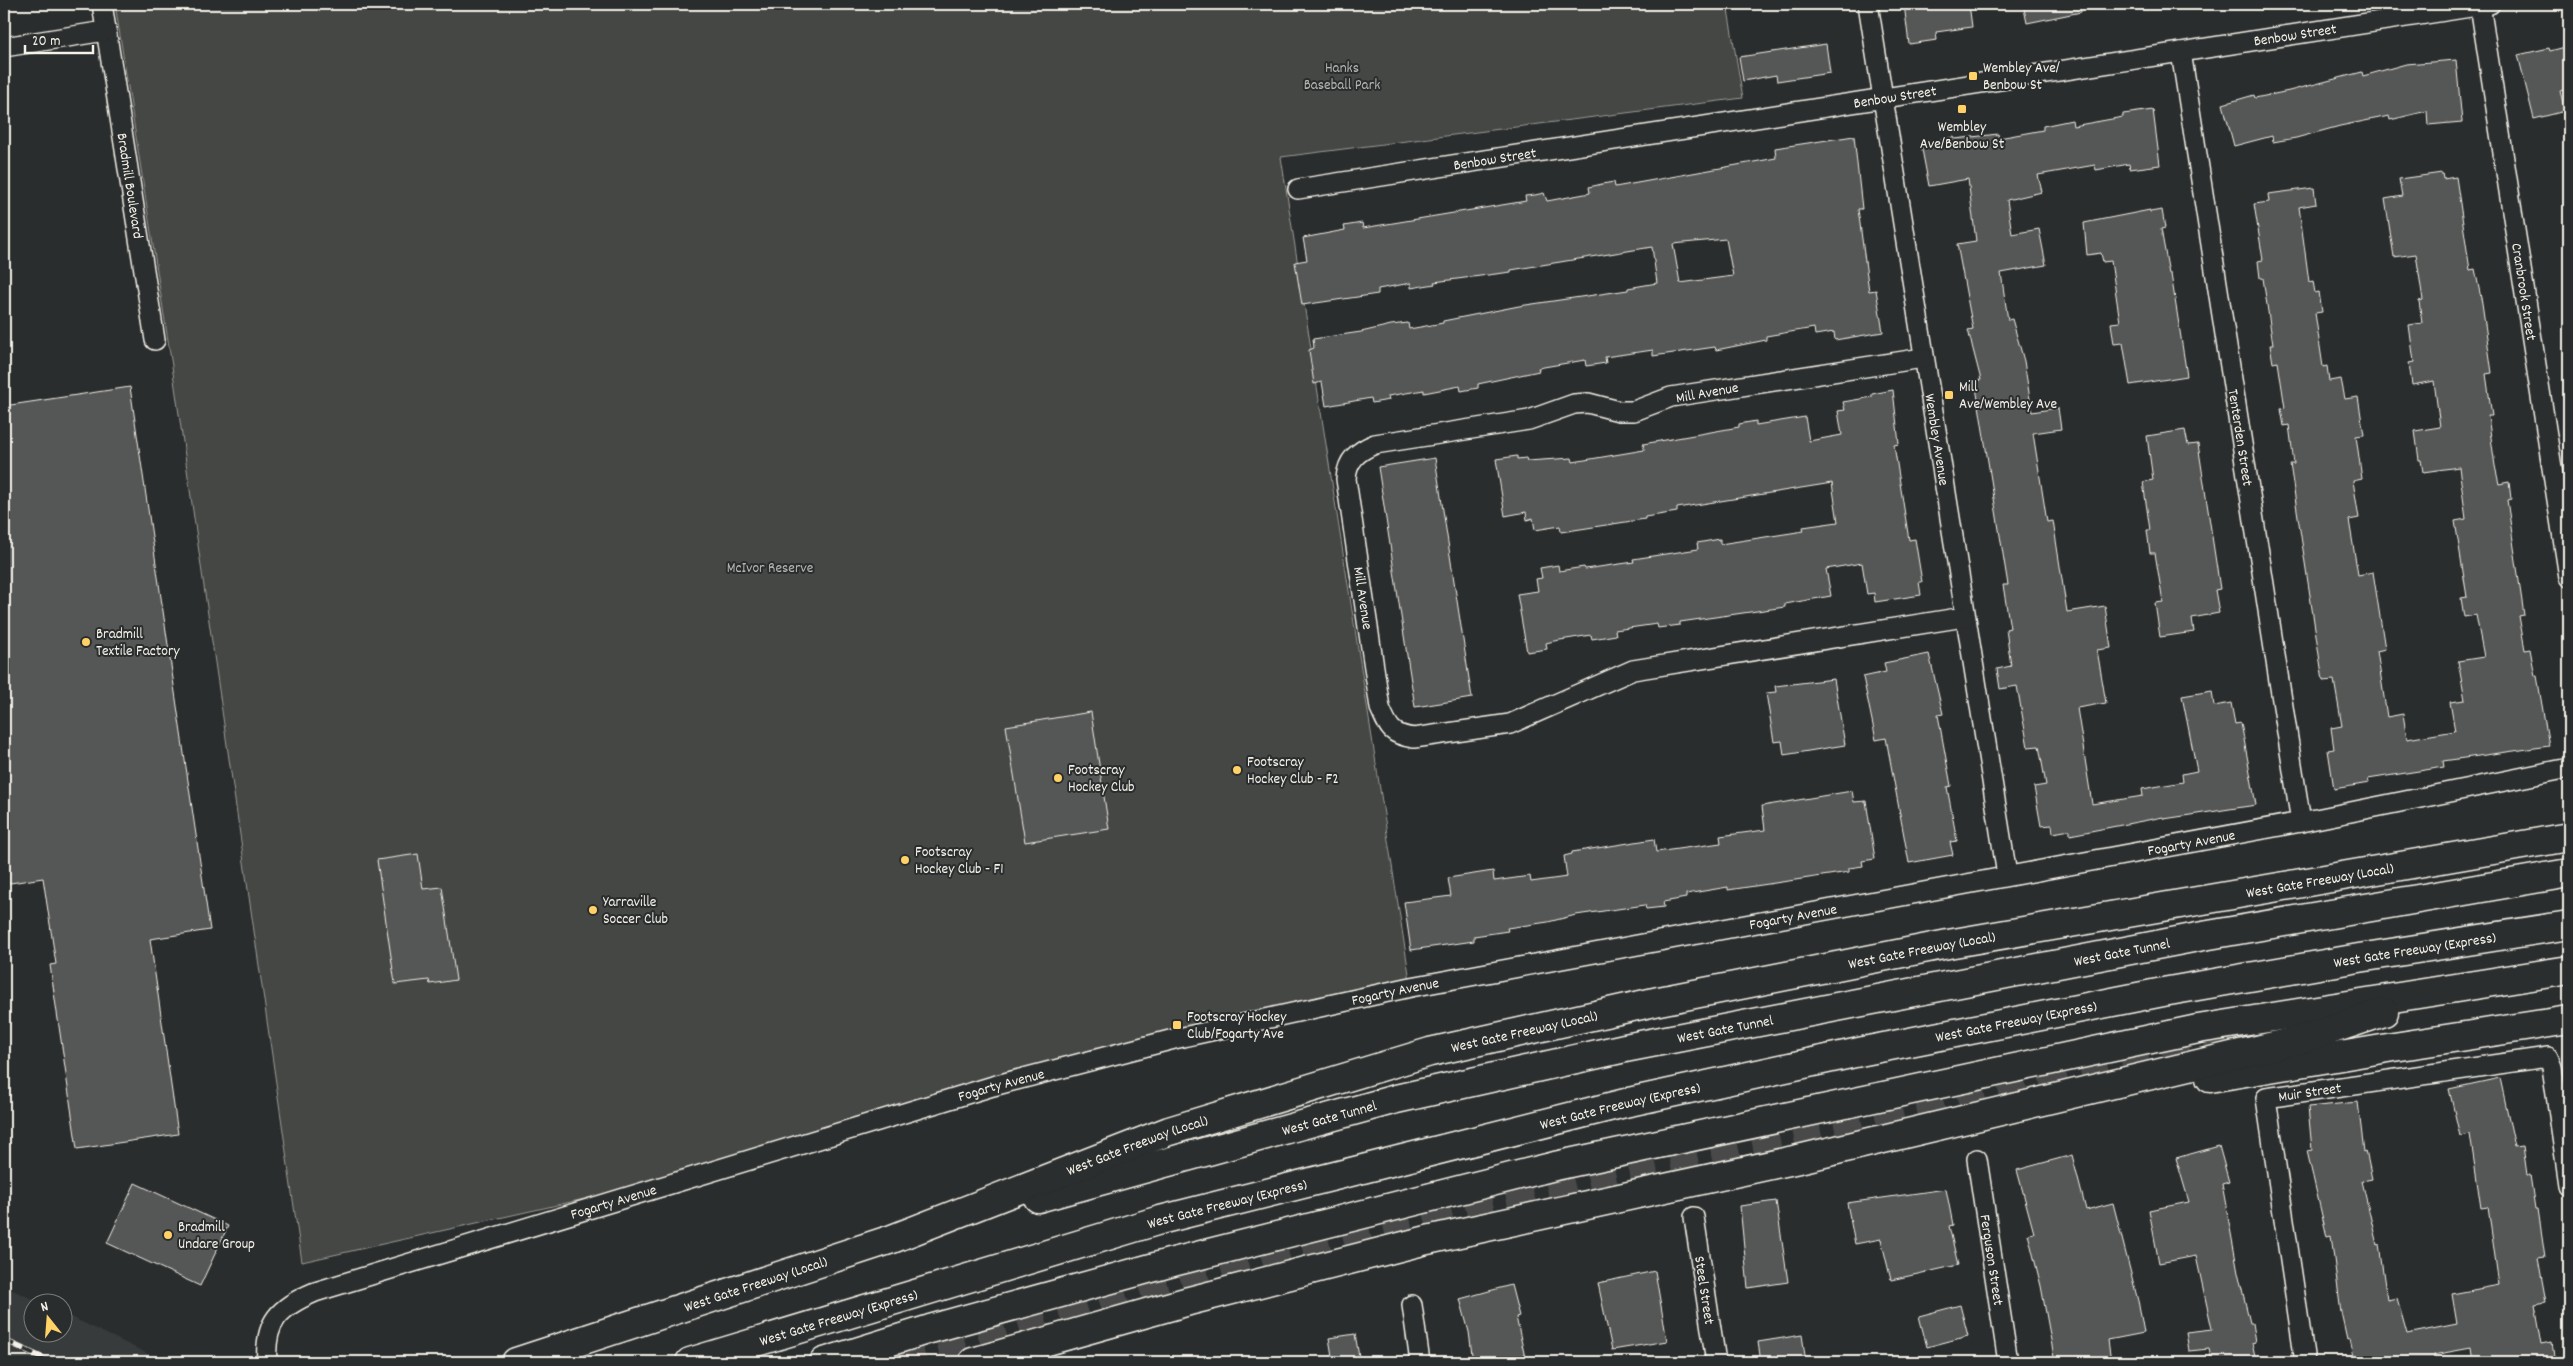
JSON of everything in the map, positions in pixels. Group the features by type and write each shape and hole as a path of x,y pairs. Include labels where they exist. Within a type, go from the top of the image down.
{"highway":[{"name":"West Gate Freeway (Local)","path":"516,1362 892,1239 1169,1131 1430,1052 1659,1001 1948,944 2569,837"},
{"name":"West Gate Tunnel","path":"892,1239 1396,1100 1625,1048 2203,936 2569,873"},
{"name":"West Gate Freeway (Express)","path":"690,1362 1160,1220 1629,1102 1864,1051 2163,992 2569,925"},
{"path":"824,1362 930,1329 1173,1262 1555,1166 2198,1029 2464,985 2569,970"},
{"path":"1803,1158 2302,1039 2464,985"},
{"path":"974,1362 1189,1301 1427,1240 1803,1158 2182,1083 2394,1046 2569,1020"}],"street":[{"name":"Bradmill Boulevard","path":"96,4 105,30"},
{"name":"Bradmill Boulevard","path":"102,4 155,340"},
{"name":"Wembley Avenue","path":"1868,4 2006,875"},
{"name":"Benbow Street","path":"1298,189 1883,100 2485,5"},
{"name":"Cranbrook Street","path":"2485,5 2569,577"},
{"path":"4,47 105,30"},
{"name":"Tenterden Street","path":"2181,52 2301,822"},
{"name":"Mill Avenue","path":"1923,358 1671,397 1634,411 1619,411 1588,403 1574,404 1529,420 1375,444 1361,450 1346,468 1346,479 1380,708 1389,728 1400,736 1414,738 1510,724 1633,670 1964,617"},
{"name":"Fogarty Avenue","path":"268,1362 266,1341 275,1318 291,1302 315,1292 1003,1084 1174,1038 1351,1000 2006,875 2301,822 2569,768"},
{"name":"Muir Street","path":"2305,1362 2266,1098 2548,1057 2552,1067 2569,1185"},
{"name":"Ferguson Street","path":"1977,1159 2008,1362"},
{"name":"Steel Street","path":"1694,1217 1716,1362"},
{"path":"1412,1305 1420,1362"}],"shaded area":[{"path":"4,1286 22,1294 22,1344 72,1344 72,1317 165,1362 4,1362"}],"green space":[{"name":"McIvor Reserve","path":"115,4 1727,4 1743,98 1281,157 1411,987 1174,1039 723,1168 302,1262 172,366"}],"building":[{"path":"1904,4 1969,4 1972,27 1936,32 1937,40 1909,44"},
{"path":"2023,4 2080,4 2081,12 2027,23"},
{"path":"1826,44 1830,73 1777,81 1776,75 1743,81 1739,57"},
{"path":"2569,46 2569,88 2560,91 2565,111 2534,119 2518,55 2549,48 2550,51"},
{"path":"2456,60 2462,122 2428,125 2427,111 2390,120 2389,116 2340,126 2296,138 2273,142 2272,136 2234,146 2223,104 2254,95 2255,98 2289,91 2362,72 2363,76 2406,64"},
{"path":"2153,110 2160,165 2130,169 2129,164 2096,170 2095,165 2038,175 2042,192 2007,200 2012,234 2039,229 2046,265 2001,273 2008,320 2012,319 2024,361 2032,412 2058,408 2061,429 2033,433 2047,522 2053,521 2067,612 2105,606 2111,648 2097,650 2106,703 2077,708 2092,804 2143,796 2142,789 2183,782 2182,774 2197,771 2182,696 2212,691 2214,706 2231,703 2235,724 2241,723 2256,805 2164,819 2163,817 2070,835 2070,830 2053,833 2052,825 2041,826 2034,787 2046,785 2039,746 2028,747 2017,686 2000,689 1997,669 2011,666 2006,629 2010,628 2003,585 2008,585 1975,381 1981,380 1968,330 1973,329 1957,244 1976,241 1968,179 1929,186 1921,144 1954,137 1955,139 1998,134 1999,138 2043,130 2043,126 2072,120 2073,126 2123,117 2123,114"},
{"path":"1854,136 1862,209 1858,209 1869,291 1876,290 1883,332 1835,340 1834,332 1815,335 1814,328 1766,336 1766,340 1716,350 1715,347 1653,356 1653,350 1605,357 1606,363 1586,366 1585,360 1538,368 1539,371 1478,384 1478,388 1461,391 1460,386 1424,393 1424,390 1388,396 1389,400 1372,403 1371,398 1326,406 1322,382 1314,384 1309,350 1314,348 1313,339 1408,323 1409,329 1519,306 1628,290 1628,288 1657,283 1652,247 1511,270 1511,272 1434,282 1435,284 1411,288 1411,283 1378,289 1378,294 1302,305 1295,262 1307,260 1303,238 1345,230 1344,226 1362,223 1363,228 1526,201 1525,196 1544,193 1547,201 1590,193 1589,187 1602,184 1614,182 1615,187 1776,158 1775,148","holes":["1726,239 1733,276 1680,283 1673,244"]},
{"path":"2442,173 2443,179 2456,177 2470,270 2475,269 2482,303 2492,373 2486,374 2492,416 2488,416 2495,466 2499,484 2509,482 2511,499 2507,500 2524,615 2519,616 2525,650 2530,649 2535,676 2537,676 2549,746 2443,761 2444,767 2368,779 2369,783 2334,789 2328,750 2334,749 2331,728 2342,726 2334,680 2323,681 2290,464 2294,464 2289,425 2284,426 2281,409 2285,408 2278,362 2273,363 2270,345 2273,345 2263,278 2260,278 2258,261 2263,260 2254,204 2269,202 2268,194 2314,188 2316,204 2299,207 2309,282 2313,281 2315,293 2319,292 2322,312 2315,313 2323,367 2327,366 2329,381 2341,379 2345,399 2358,397 2364,435 2356,436 2362,479 2353,481 2359,518 2349,520 2358,575 2373,572 2385,649 2377,651 2387,717 2403,714 2407,739 2455,731 2450,702 2465,700 2458,661 2484,657 2476,615 2464,617 2461,598 2467,597 2455,521 2466,519 2459,467 2423,472 2421,460 2419,460 2415,431 2440,427 2434,381 2412,385 2409,363 2414,362 2409,325 2422,323 2419,301 2423,300 2416,254 2394,257 2385,199 2402,196 2399,179"},
{"path":"2150,210 2150,212 2162,210 2165,228 2161,229 2169,274 2171,274 2187,376 2130,385 2123,343 2114,344 2111,323 2120,322 2111,261 2103,262 2101,253 2087,255 2084,223"},
{"name":"Bradmill Textile Factory","path":"130,387 210,930 150,939 178,1134 77,1149 50,965 56,964 43,878 4,884 4,406"},
{"path":"1893,390 1899,444 1894,445 1909,540 1915,539 1922,582 1919,582 1921,595 1875,602 1874,593 1867,594 1862,563 1826,569 1831,596 1785,604 1785,607 1680,622 1680,625 1658,628 1657,624 1615,630 1616,635 1592,639 1591,635 1554,641 1546,643 1547,649 1527,652 1517,594 1538,591 1536,579 1542,578 1540,568 1558,565 1559,571 1634,562 1633,559 1698,549 1697,543 1720,539 1720,544 1804,531 1803,527 1838,522 1832,483 1677,508 1677,512 1645,517 1645,519 1561,532 1560,526 1535,530 1533,518 1527,520 1526,512 1505,516 1496,459 1517,456 1517,459 1526,458 1527,461 1572,458 1573,462 1644,450 1643,444 1739,427 1739,424 1756,421 1756,425 1805,417 1809,441 1842,435 1838,411 1845,410 1843,402 1872,397 1872,394"},
{"path":"2185,430 2188,445 2198,444 2220,589 2215,590 2219,613 2192,618 2194,632 2160,637 2155,603 2163,602 2155,553 2150,553 2147,530 2150,530 2143,482 2153,480 2147,436"},
{"path":"1435,458 1472,698 1415,707 1378,467"},
{"path":"1929,654 1943,714 1938,715 1951,786 1947,787 1957,841 1950,842 1953,855 1909,863 1886,738 1876,740 1863,677 1886,672 1884,663"},
{"path":"1834,679 1845,745 1784,755 1782,741 1774,742 1766,693 1776,692 1775,686"},
{"name":"Footscray Hockey Club","path":"1091,712 1109,829 1025,842 1006,726"},
{"path":"1852,791 1854,802 1866,801 1875,859 1862,861 1863,866 1849,868 1849,872 1728,890 1728,887 1686,894 1686,898 1663,902 1664,907 1646,909 1645,905 1576,915 1548,922 1507,928 1508,931 1474,936 1474,941 1411,950 1404,902 1451,896 1448,878 1493,871 1494,881 1530,876 1531,882 1567,877 1564,856 1572,854 1572,852 1654,839 1656,852 1721,843 1720,836 1765,830 1762,806"},
{"path":"418,854 423,889 442,887 456,980 430,984 429,980 395,984 377,860"},
{"path":"2500,1078 2515,1147 2523,1146 2535,1209 2538,1209 2545,1257 2538,1258 2546,1302 2535,1304 2542,1344 2552,1342 2555,1362 2473,1362 2471,1348 2433,1355 2434,1362 2355,1362 2350,1338 2347,1339 2341,1312 2331,1236 2327,1237 2307,1151 2312,1150 2308,1107 2358,1102 2364,1152 2366,1151 2372,1179 2362,1181 2377,1245 2379,1244 2387,1300 2397,1298 2407,1334 2457,1324 2452,1294 2499,1285 2488,1207 2481,1208 2470,1134 2460,1136 2449,1089"},
{"path":"2219,1146 2229,1182 2222,1184 2238,1272 2250,1323 2252,1323 2255,1342 2252,1343 2256,1362 2212,1362 2209,1349 2189,1351 2186,1332 2212,1329 2196,1256 2159,1263 2149,1210 2189,1202 2176,1158"},
{"path":"2072,1155 2086,1210 2113,1203 2139,1305 2144,1333 2108,1340 2111,1362 2055,1362 2041,1286 2028,1234 2034,1233 2017,1170"},
{"name":"Bradmill Undare Group","path":"135,1183 228,1226 200,1286 107,1243"},
{"path":"1946,1189 1953,1225 1949,1226 1958,1265 1891,1280 1881,1239 1855,1244 1847,1203"},
{"path":"1776,1201 1788,1282 1748,1288 1740,1206"},
{"path":"1655,1271 1667,1341 1612,1350 1598,1283"},
{"path":"1511,1285 1519,1316 1516,1317 1526,1362 1473,1362 1469,1332 1460,1299"},
{"path":"1960,1305 1968,1336 1927,1347 1919,1316"},
{"path":"1355,1334 1360,1362 1333,1362 1329,1338"},
{"path":"1802,1335 1806,1362 1761,1362 1758,1342"}],"tunnel":[{"path":"898,1362 1223,1265 1626,1169 1938,1104 2259,1031"}],"railway":[{"path":"4,1340 52,1362"}],"place":[{"name":"Wembley Ave/ Benbow St","path":"1973,76"},
{"name":"Wembley Ave/Benbow St","path":"1962,109"},
{"name":"Mill Ave/Wembley Ave","path":"1949,395"},
{"name":"Bradmill Textile Factory","path":"86,642"},
{"name":"Footscray Hockey Club - F2","path":"1237,770"},
{"name":"Footscray Hockey Club","path":"1058,778"},
{"name":"Footscray Hockey Club - F1","path":"905,860"},
{"name":"Yarraville Soccer Club","path":"593,910"},
{"name":"Footscray Hockey Club/Fogarty Ave","path":"1177,1025"},
{"name":"Bradmill Undare Group","path":"168,1235"}],"park label":[{"name":"Hanks Baseball Park","path":"1342,76"}]}
